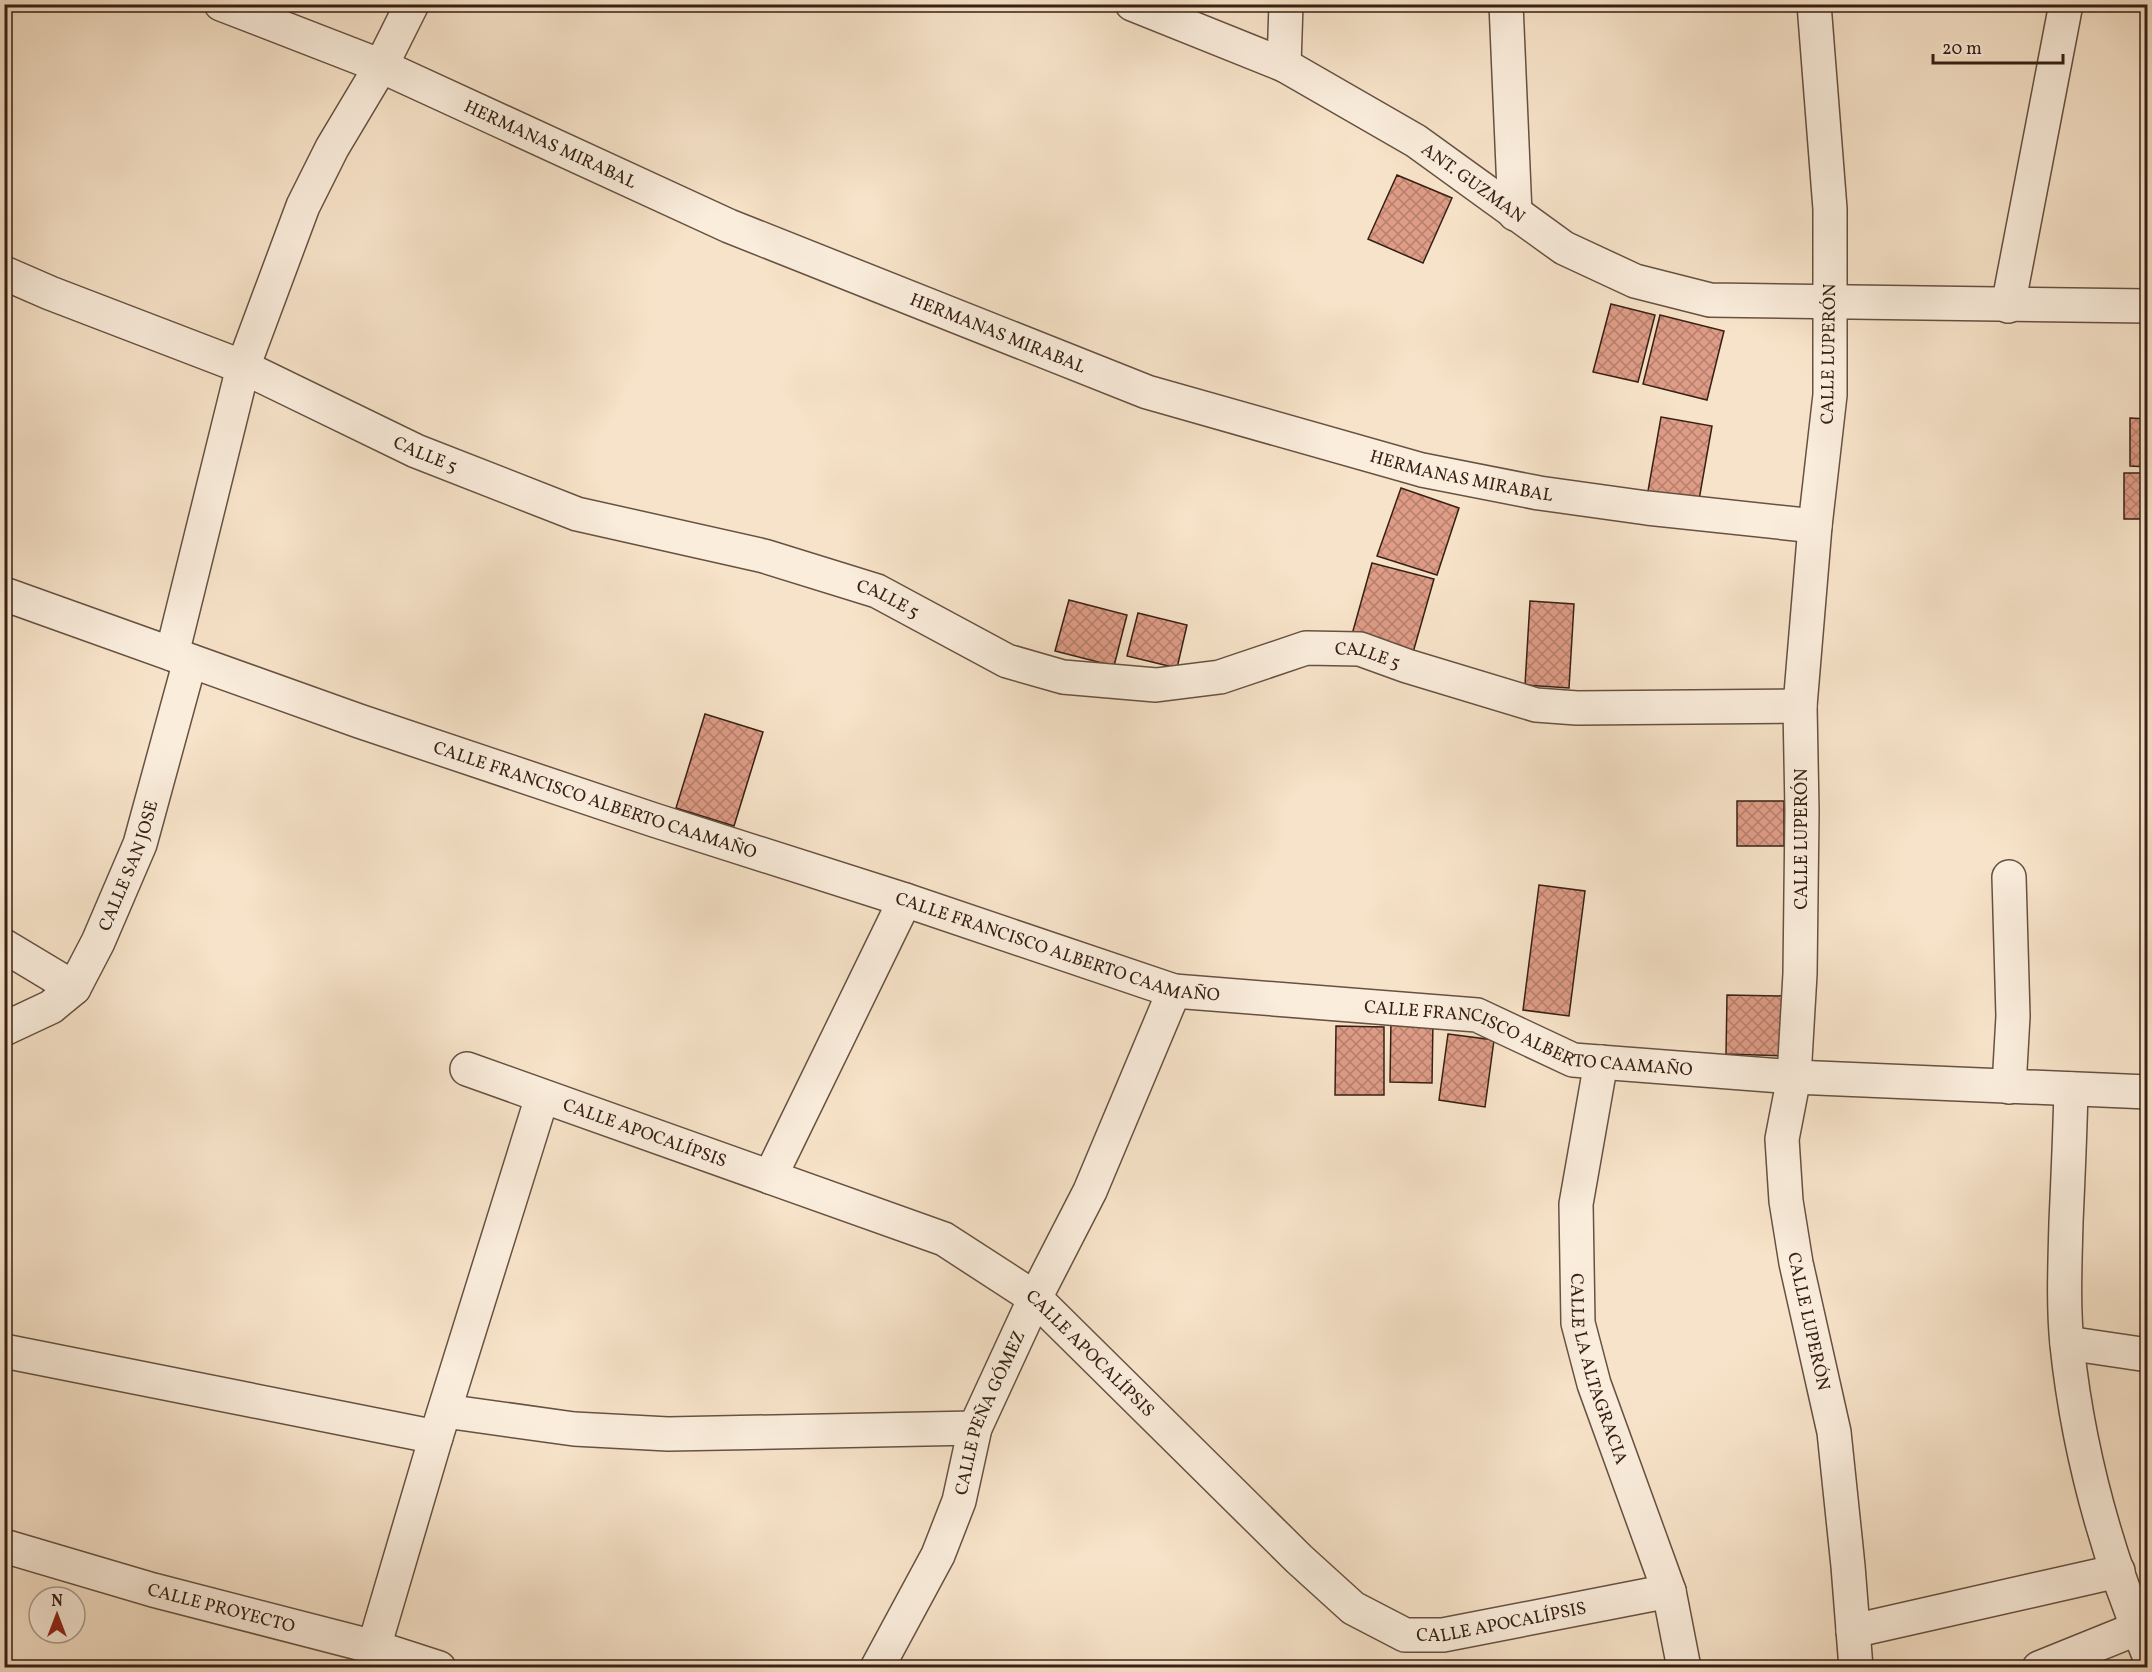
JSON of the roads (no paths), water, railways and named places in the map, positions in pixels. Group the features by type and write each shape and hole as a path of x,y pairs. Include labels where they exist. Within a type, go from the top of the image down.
{"street":[{"name":"HERMANAS MIRABAL","path":"221,4 381,66 729,226 1147,392 1422,470 1539,494 1815,526"},
{"name":"CALLE SAN JOSE","path":"4,1029 51,1006 74,988 98,942 140,844 243,367 303,206 332,148 381,66 412,4"},
{"name":"ANT. GUZMAN","path":"1132,4 1284,65 1416,141 1564,248 1635,281 1710,300 2008,306 2148,306"},
{"path":"1284,65 1286,4"},
{"path":"1506,4 1515,214"},
{"name":"CALLE LUPERÓN","path":"1814,4 1830,209 1830,395 1815,526 1800,706 1802,811 1800,974 1794,1077 1782,1139 1786,1201 1796,1263 1834,1432 1856,1668"},
{"path":"2008,306 2066,4"},
{"name":"CALLE 5","path":"4,273 243,367 416,451 567,510 764,555 877,591 1007,661 1064,677 1156,685 1220,677 1306,648 1360,649 1407,666 1536,705 1577,708 1800,706"},
{"name":"CALLE FRANCISCO ALBERTO CAAMAÑO","path":"4,594 381,729 654,820 905,900 1174,991 1477,1015 1574,1060 1794,1077 2148,1092"},
{"path":"2009,877 2013,1016 2009,1087"},
{"path":"770,1177 905,900"},
{"path":"4,946 74,988"},
{"name":"CALLE PEÑA GÓMEZ","path":"877,1668 938,1555 959,1501 975,1428 1035,1298 1090,1191 1174,991"},
{"name":"CALLE LA ALTAGRACIA","path":"1601,1062 1576,1204 1578,1323 1594,1384 1669,1591 1684,1668"},
{"name":"CALLE APOCALÍPSIS","path":"467,1069 944,1239 1035,1298 1299,1559 1353,1608 1405,1635 1443,1635 1669,1591"},
{"path":"2039,1668 2144,1635 2118,1571 2091,1485 2076,1411 2067,1344 2064,1281 2071,1089"},
{"path":"374,1647 440,1424 542,1097"},
{"path":"2067,1344 2148,1355"},
{"path":"4,1351 440,1424 668,1434 975,1428"},
{"name":"CALLE PROYECTO","path":"4,1546 153,1590 374,1647 439,1668"},
{"path":"1853,1631 2118,1571"}]}
